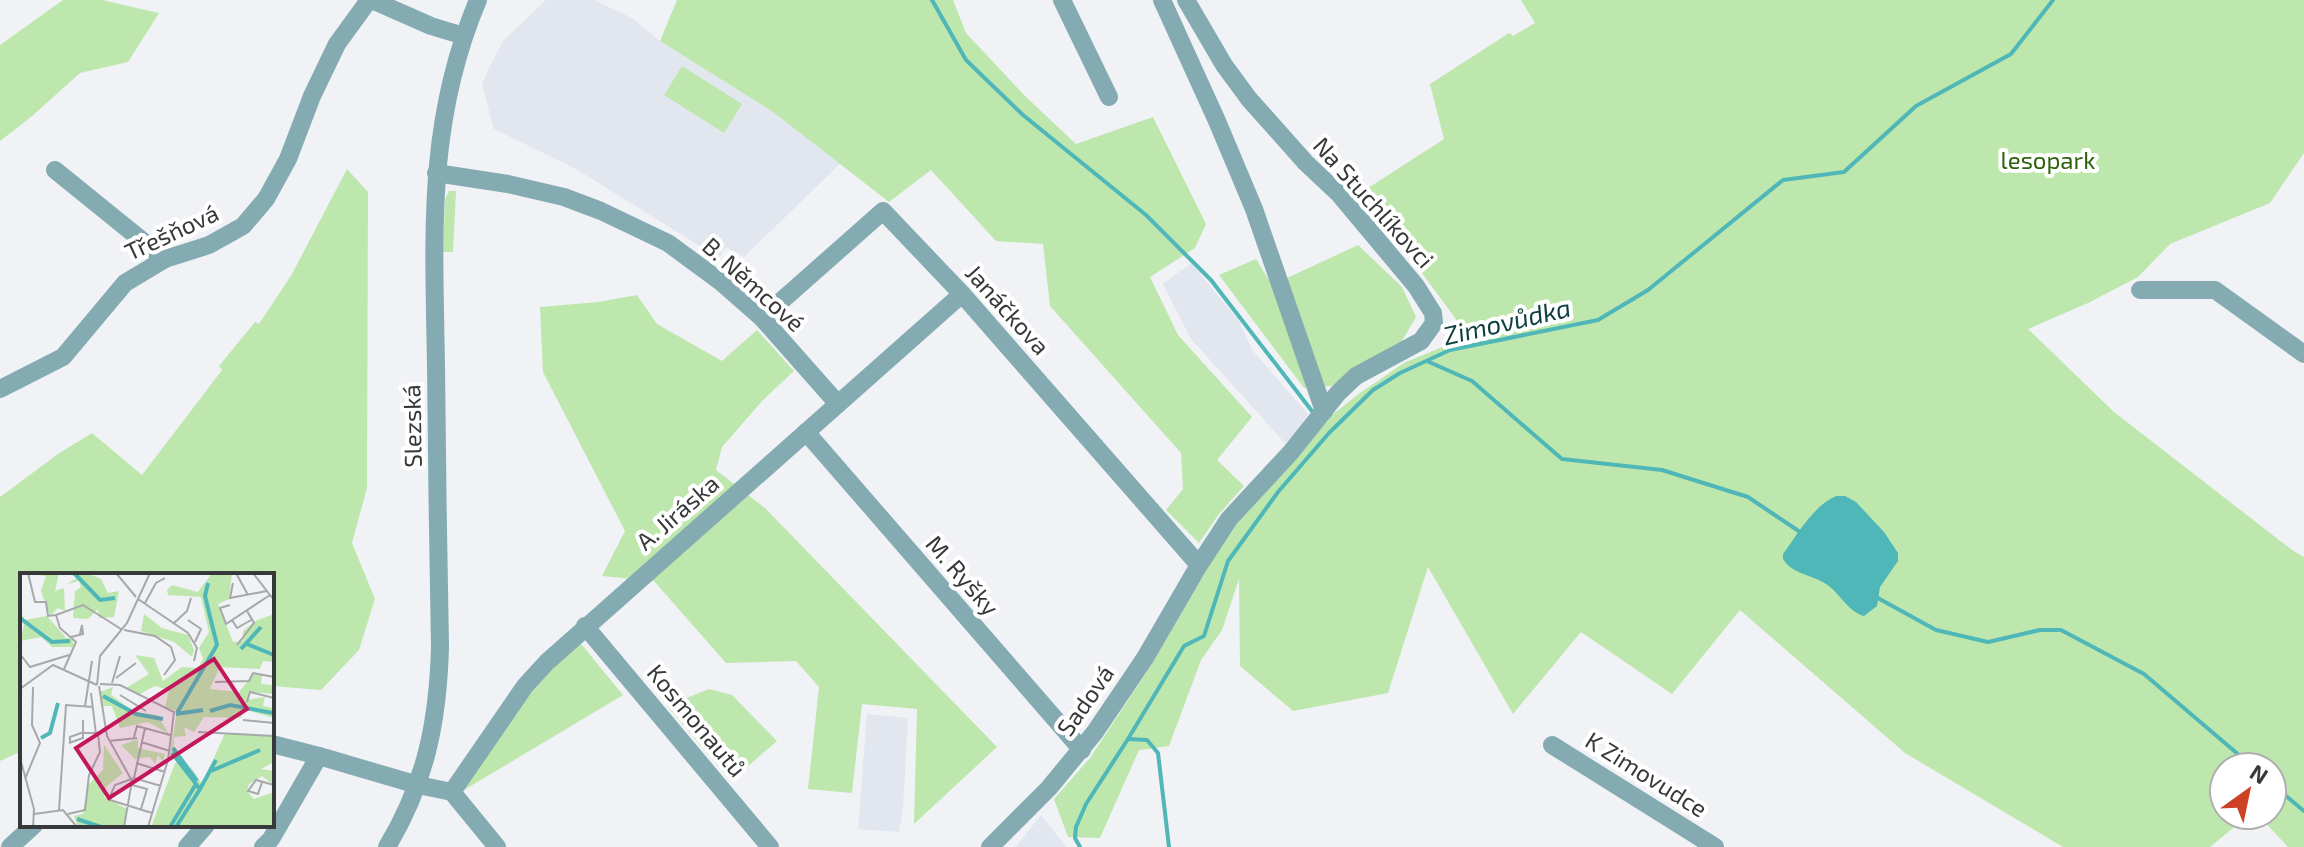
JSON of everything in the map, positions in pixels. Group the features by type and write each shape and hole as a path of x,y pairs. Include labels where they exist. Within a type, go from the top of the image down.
{"street":[{"path":"370,0 431,26 464,36"},
{"name":"Třešňová","path":"0,389 63,357 125,283 165,259 209,245 243,226 266,199 288,159 312,96 337,44 370,0"},
{"name":"Slezská","path":"387,847 418,785 431,738 439,668 434,270 436,173 444,112 464,36 478,0"},
{"path":"1062,0 1109,97"},
{"path":"1162,0 1254,209 1324,411"},
{"name":"Na Stuchlíkovci","path":"1186,0 1224,65 1249,99 1349,206 1416,286 1433,313 1434,323 1421,341 1356,376 1229,519 1199,565"},
{"path":"55,170 165,259"},
{"name":"B. Němcové","path":"436,173 508,184 564,197 668,243 721,282 762,318 838,404"},
{"name":"Janáčkova","path":"762,318 883,211 962,294 1199,565"},
{"path":"2140,290 2215,290 2304,354"},
{"name":"A. Jiráska","path":"452,792 525,686 547,662 962,294"},
{"name":"M. Ryšky","path":"806,432 1082,750"},
{"name":"Sadová","path":"990,847 1082,750 1145,658 1199,565"},
{"name":"Kosmonautů","path":"585,626 770,847"},
{"path":"274,745 452,792 497,847"},
{"name":"K Zimovudce","path":"1552,745 1715,847"},
{"path":"263,847 271,839 319,756"},
{"path":"10,847 32,827"},
{"path":"187,847 204,827"}],"shaded area":[{"path":"546,0 594,0 632,18 660,41 773,112 840,164 744,257 726,247 719,258 576,169 494,129 482,85 487,72 503,41"},
{"path":"1191,263 1239,321 1252,350 1308,414 1294,436 1285,443 1191,339 1163,284"},
{"path":"867,714 908,718 899,832 858,829"},
{"path":"1041,815 1066,847 1016,847"}],"green space":[{"path":"63,0 102,0 159,13 128,62 80,73 0,141 0,45"},
{"path":"677,0 953,0 966,33 1025,96 1076,144 1153,117 1206,224 1195,248 1150,277 1178,335 1252,417 1217,460 1244,486 1199,543 1166,510 1183,489 1181,453 1050,306 1043,244 996,241 931,170 889,202 773,112 660,41"},
{"name":"lesopark","path":"1521,0 2304,0 2304,153 2270,203 2170,244 2138,277 2028,329 2114,412 2304,557 2304,847 2288,847 2273,831 2288,831 2288,751 2208,751 2208,831 2230,831 2210,847 2063,847 1905,753 1740,610 1672,694 1581,632 1513,714 1428,567 1388,693 1293,711 1240,666 1239,579 1222,630 1201,660 1169,746 1139,750 1100,838 1068,837 1054,799 1090,758 1150,667 1226,536 1332,415 1404,363 1470,338 1362,192 1444,139 1430,84 1506,35 1510,33 1513,36 1535,23"},
{"path":"682,66 742,104 724,133 664,95"},
{"path":"347,169 368,192 367,488 352,543 375,599 359,650 321,690 274,686 274,573 20,573 20,752 0,761 0,497 92,433 142,475 222,370 219,366 255,322 259,324 292,274"},
{"path":"449,191 456,191 453,252 443,252 445,200"},
{"path":"1358,245 1402,287 1416,317 1402,341 1331,386 1304,388 1219,275 1256,259 1272,285"},
{"path":"637,295 657,324 722,361 757,330 794,371 763,400 722,447 716,470 765,508 997,747 914,824 917,709 862,704 852,793 808,789 819,687 796,661 726,663 654,581 602,576 625,531 543,372 540,307"},
{"path":"577,639 623,695 464,790 522,704"},
{"path":"709,689 732,695 777,741 731,781 667,706"}],"water":[{"path":"1836,496 1845,496 1856,502 1884,532 1898,553 1898,561 1880,587 1877,606 1864,616 1853,610 1826,584 1797,571 1783,559 1783,554 1806,522"}],"waterway":[{"path":"932,0 966,60 1023,115 1146,215 1211,280 1315,415"},
{"name":"Zimovůdka","path":"1080,847 1075,838 1076,827 1086,804 1184,646 1204,636 1228,561 1278,492 1329,433 1373,390 1400,373 1450,350 1598,320 1648,290 1783,180 1844,172 1916,106 2011,54 2053,0"},
{"path":"1429,362 1472,381 1562,459 1662,470 1748,497 1803,534"},
{"path":"1876,597 1936,630 1988,642 2040,630 2061,630 2144,674 2234,751"},
{"path":"1128,739 1147,740 1158,753 1169,847"},
{"path":"2288,798 2304,811"}]}
